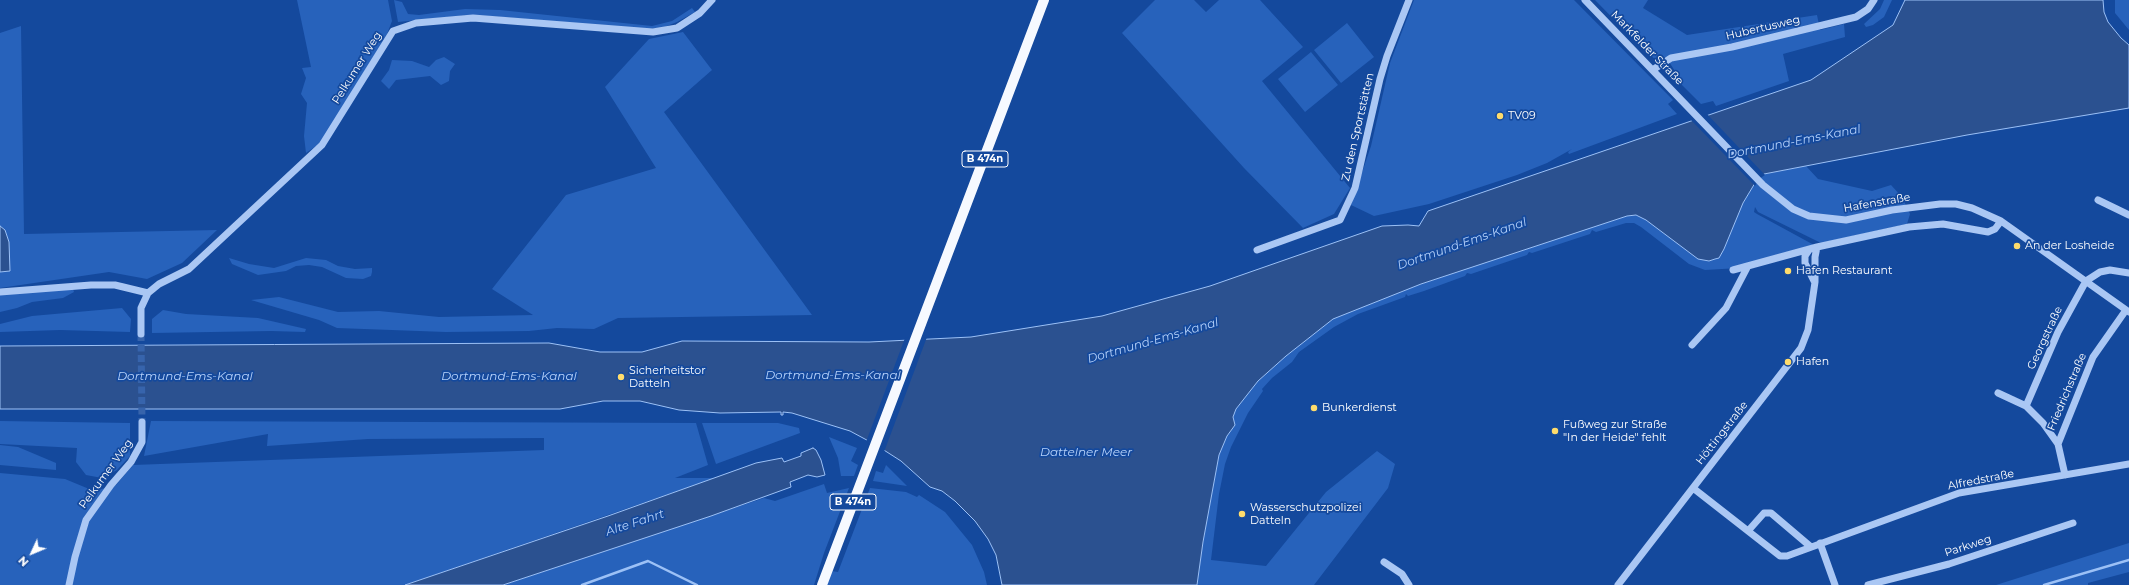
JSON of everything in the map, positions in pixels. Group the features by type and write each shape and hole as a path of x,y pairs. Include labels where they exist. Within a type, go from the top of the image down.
{"main road":[{"name":"B 474n","path":"822,585 923,316 995,133 1044,0"}],"street":[{"name":"Pelkumer Weg","path":"148,293 158,284 189,270 322,146 393,31 416,23 473,18 653,32 677,28 700,13 712,0"},
{"name":"Zu den Sportstätten","path":"1257,250 1340,220 1355,188 1380,79 1409,0"},
{"name":"Markfelder Straße","path":"1585,0 1654,69 1764,185"},
{"name":"Hubertusweg","path":"1654,69 1671,58 1732,47 1856,17 1868,9 1874,0"},
{"name":"Hafenstraße","path":"1764,185 1793,209 1809,216 1828,220 1863,218 1892,210 1940,204 1956,204 1972,208 2001,221 2128,311"},
{"path":"2098,200 2129,215"},
{"path":"1733,270 1817,248 1909,227 1933,224 1988,232 1995,229 2001,221"},
{"name":"Höttingstraße","path":"1618,585 1801,348 1808,330 1815,282 1815,256 1817,248"},
{"path":"1809,250 1805,256 1805,263 1815,282"},
{"path":"1692,346 1726,308 1748,266"},
{"path":"2086,282 2100,272 2110,270 2129,273"},
{"name":"Georgstraße","path":"2026,406 2058,332 2086,282"},
{"path":"0,292 92,285 115,285 148,293 141,308 141,334"},
{"name":"Friedrichstraße","path":"2058,444 2093,357 2128,311"},
{"path":"1998,394 2026,406 2043,423 2058,444 2065,475"},
{"name":"Pelkumer Weg","path":"69,585 75,557 86,520 111,485 131,462 142,442 142,422"},
{"name":"Alfredstraße","path":"1693,488 1780,556 1787,556 1959,493 2129,464"},
{"path":"1748,531 1764,513 1771,513 1811,547"},
{"name":"Parkweg","path":"1868,585 1950,564 2073,523"},
{"path":"1820,544 1835,585"},
{"path":"1384,562 1402,574 1409,585"}],"shaded area":[{"path":"297,0 388,0 392,21 387,34 322,142 306,153 304,136 307,103 301,94 306,78 302,68 311,67"},
{"path":"394,0 402,2 408,14 419,15 465,9 500,10 652,26 672,21 692,8 695,12 662,28 646,29 468,15 398,22"},
{"path":"1155,0 1194,0 1206,12 1219,0 1260,0 1303,47 1262,81 1350,188 1334,214 1303,228 1244,168 1122,33"},
{"name":"TV09","path":"1414,0 1574,0 1673,100 1668,104 1677,114 1569,154 1568,152 1572,149 1547,163 1517,175 1429,204 1374,216 1351,205 1371,146 1390,63"},
{"path":"1595,0 1648,0 1643,8 1687,35 1817,15 1820,30 1844,24 1845,37 1783,54 1789,81 1716,106 1713,101 1701,104 1680,83 1678,76 1666,57 1655,59 1646,52"},
{"path":"1884,0 1892,0 1884,17 1873,25 1866,27 1864,24 1880,9"},
{"path":"2115,0 2129,0 2129,30 2115,13"},
{"path":"1347,23 1374,57 1341,83 1314,50"},
{"path":"21,26 24,234 217,230 182,263 147,279 109,272 0,288 0,272 10,271 5,230 0,226 0,33"},
{"path":"683,32 712,70 664,112 812,315 618,318 594,329 557,328 529,331 446,332 337,328 319,320 251,300 279,297 338,312 379,311 439,317 533,315 492,289 566,195 656,168 605,87 649,39"},
{"path":"1311,52 1338,85 1305,112 1278,79"},
{"path":"444,57 455,64 450,71 449,81 441,85 430,76 396,80 389,89 381,81 389,70 392,60 412,61 429,67 436,60"},
{"path":"1806,166 1818,179 1872,191 1891,185 1902,197 1910,214 1907,224 1821,243 1758,212 1755,207 1754,212 1757,214 1814,245 1739,268 1705,270 1689,264 1641,227 1634,223 1626,223 1596,232 1592,230 1590,234 1532,253 1529,252 1527,255 1471,274 1467,273 1465,276 1424,291 1408,296 1406,294 1405,297 1358,314 1334,327 1299,352 1292,362 1272,378 1262,389 1263,391 1248,413 1231,447 1225,464 1219,494 1211,560 1266,566 1326,492 1377,451 1395,464 1388,488 1314,585 1197,585 1203,542 1219,455 1227,436 1235,425 1233,417 1236,409 1258,381 1286,356 1333,319 1421,284 1627,216 1636,215 1646,220 1698,258 1709,259 1724,249 1740,208 1758,178 1764,174"},
{"path":"229,258 249,264 274,268 306,258 326,260 338,266 355,269 372,268 372,272 371,276 363,279 346,278 322,267 309,265 296,266 286,271 258,275 232,264"},
{"path":"73,289 74,292 63,298 32,302 17,308 0,312 0,294"},
{"path":"122,308 131,319 130,332 60,330 0,332 0,324 32,316"},
{"path":"163,310 186,314 258,318 306,329 305,332 271,331 152,333 152,319"},
{"path":"0,421 130,423 130,456 117,470 102,478 86,475 76,462 77,448 0,444"},
{"path":"151,421 696,423 708,465 675,478 715,478 405,585 0,585 0,473 65,479 94,491 116,485 133,465 544,450 544,438 368,439 267,446 268,434 144,456"},
{"path":"702,423 778,423 799,428 800,433 716,464"},
{"path":"829,437 857,448 851,461 858,465 854,476 841,476 838,458"},
{"path":"0,445 18,447 56,463 56,470 0,465"},
{"path":"886,465 907,486 873,481 876,471 883,473"},
{"path":"824,484 827,493 849,488 824,553 814,585 503,585 764,498 775,501"},
{"path":"870,488 906,492 917,497 919,495 945,512 972,545 984,572 987,585 827,585 831,571 838,572"},
{"path":"2129,543 2129,572 2088,583 2088,585 1996,585"}],"water":[{"name":"Dattelner Meer","path":"1905,0 2103,0 2104,12 2108,22 2129,45 2129,108 1967,135 1764,174 1758,178 1743,203 1719,258 1709,261 1698,259 1646,220 1636,215 1627,216 1421,284 1333,319 1286,356 1258,381 1236,409 1233,417 1235,425 1227,436 1219,455 1203,542 1197,585 1002,585 996,555 988,539 975,521 955,501 942,491 930,487 901,461 876,445 850,431 792,413 783,412 783,415 781,415 781,412 720,413 679,410 640,401 603,401 560,409 0,409 0,346 549,343 600,352 642,352 682,341 869,342 971,337 1102,316 1210,286 1382,226 1419,226 1428,211 1811,80 1893,25"},
{"path":"0,226 5,230 9,242 10,271 0,272"},
{"name":"Alte Fahrt","path":"813,448 816,450 821,460 825,475 817,477 808,475 790,482 791,487 711,516 503,585 405,585 608,516 756,463 782,458 784,462 801,456 801,453"}],"pier":[{"path":"1707,114 1765,175 1759,179 1755,186 1691,120"},
{"path":"927,337 884,452 866,442 905,338"}],"waterway":[{"path":"2044,585 2129,560"},
{"path":"582,585 648,561 697,585"}],"tunnel":[{"path":"141,334 142,422"}],"place":[{"name":"TV09","path":"1500,116"},
{"name":"An der Losheide","path":"2017,246"},
{"name":"Hafen Restaurant","path":"1788,271"},
{"name":"Hafen","path":"1788,362"},
{"name":"Sicherheitstor Datteln","path":"621,377"},
{"name":"Bunkerdienst","path":"1314,408"},
{"name":"Fußweg zur Straße \"In der Heide\" fehlt","path":"1555,431"},
{"name":"Wasserschutzpolizei Datteln","path":"1242,514"}],"water label":[{"name":"Dortmund-Ems-Kanal","path":"1794,142"},
{"name":"Dortmund-Ems-Kanal","path":"1462,244"},
{"name":"Dortmund-Ems-Kanal","path":"1153,341"},
{"name":"Dortmund-Ems-Kanal","path":"833,375"},
{"name":"Dortmund-Ems-Kanal","path":"185,376"},
{"name":"Dortmund-Ems-Kanal","path":"509,376"}]}
